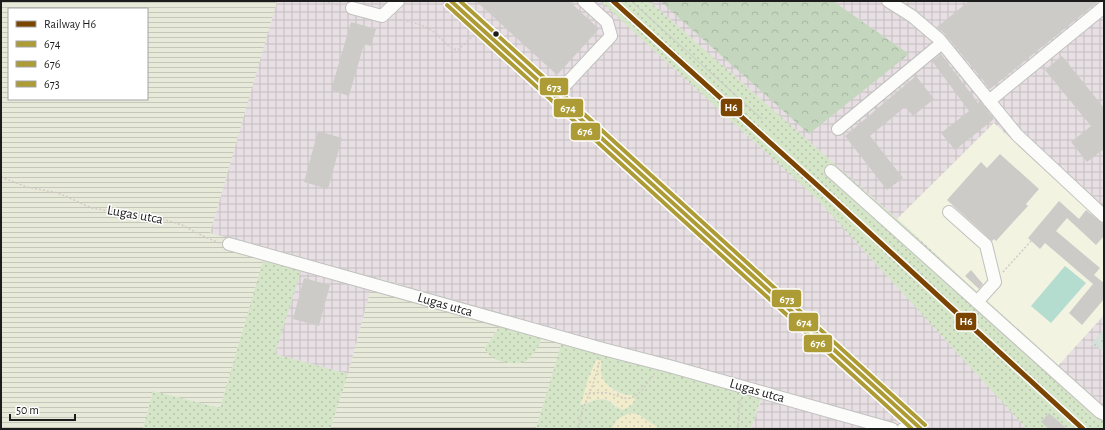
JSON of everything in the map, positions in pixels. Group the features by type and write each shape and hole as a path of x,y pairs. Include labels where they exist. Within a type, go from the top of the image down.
{"street":[{"path":"352,8 382,16 398,1"},
{"path":"451,1 918,426"},
{"path":"555,96 611,36 607,22 584,1"},
{"path":"888,1 912,16 942,43 1017,135 1104,216"},
{"path":"989,101 1104,7"},
{"path":"838,129 942,43"},
{"path":"831,171 1104,414"},
{"path":"949,212 986,245 995,282 977,302"},
{"name":"Lugas utca","path":"229,244 892,429"},
{"path":"903,429 918,426"}],"path":[{"path":"324,1 352,8"},
{"path":"382,16 411,22 431,29 452,49 458,50 480,28"},
{"name":"Lugas utca","path":"1,176 27,187 58,193 92,208 156,217 182,225 219,243 229,244"},
{"path":"995,282 1031,241"},
{"path":"579,429 580,415 589,393 603,349"},
{"path":"589,393 607,392 621,398 628,399 641,390 653,375 669,366"},
{"path":"737,429 740,417 740,401 743,396 751,390"}],"shaded area":[{"path":"1,1 277,1 210,233 267,248 220,408 153,391 143,429 1,429"},
{"path":"277,1 600,1 816,198 1027,429 751,429 762,398 565,332 374,277 348,374 275,354 210,233"},
{"path":"649,1 660,1 909,54 833,1 1104,1 1104,330 1091,344 1104,351 1104,407 897,219"},
{"path":"994,123 1104,224 1104,315 1058,366 897,219"},
{"path":"374,277 565,332 536,429 330,429 348,374","holes":["500,326 542,337 535,351 485,348"]}],"green space":[{"path":"600,1 649,1 897,219 1104,407 1104,429 1027,429 816,198"},
{"path":"660,1 833,1 909,54 809,134"},
{"path":"267,248 305,258 275,354 348,374 330,429 143,429 153,391 220,408"},
{"path":"1065,266 1086,283 1051,323 1031,306"},
{"path":"500,326 542,337 536,350 526,361 521,363 502,362 487,353 485,348"},
{"path":"1104,330 1104,351 1091,344"},
{"path":"565,332 764,389 751,429 656,429 657,427 639,415 630,413 616,421 610,429 536,429","holes":["597,360 602,363 601,375 608,385 629,396 616,408 608,401 600,399 582,405 586,385"]}],"sand":[{"path":"596,360 601,360 602,377 608,386 622,394 632,395 635,400 632,405 623,410 610,401 603,399 581,405 589,376"},
{"path":"630,413 639,415 657,427 656,429 628,429 624,427 622,429 610,429 618,419"}],"building":[{"path":"476,1 569,1 599,29 557,75"},
{"path":"969,1 1099,1 990,89 945,34 937,27"},
{"path":"351,22 376,29 371,46 364,44 349,96 331,90"},
{"path":"941,54 978,103 980,101 994,119 955,150 941,133 969,111 932,61"},
{"path":"1062,56 1104,108 1104,149 1087,162 1071,142 1091,126 1045,70"},
{"path":"916,76 934,99 913,116 905,107 870,136 903,178 887,190 845,136"},
{"path":"318,131 342,138 328,189 304,182"},
{"path":"1000,154 1039,189 1026,204 1028,206 996,241 994,239 992,241 947,200 981,162 987,168"},
{"path":"1059,201 1079,219 1086,210 1104,224 1104,236 1096,245 1067,218 1056,231 1100,268 1094,275 1104,283 1104,299 1082,325 1069,313 1093,284 1045,243 1040,249 1028,238"},
{"path":"971,270 983,284 979,289 965,276"},
{"path":"304,278 330,285 319,326 293,319"},
{"path":"1049,413 1067,429 1049,429 1041,422"}],"tram line":[{"path":"631,1 762,119"}],"rail line":[{"name":"H6","path":"613,1 836,202 1083,429"}],"transit line":[{"name":"674","path":"451,1 921,429"},
{"name":"673","path":"460,1 925,425"},
{"name":"676","path":"447,5 912,429"}]}
